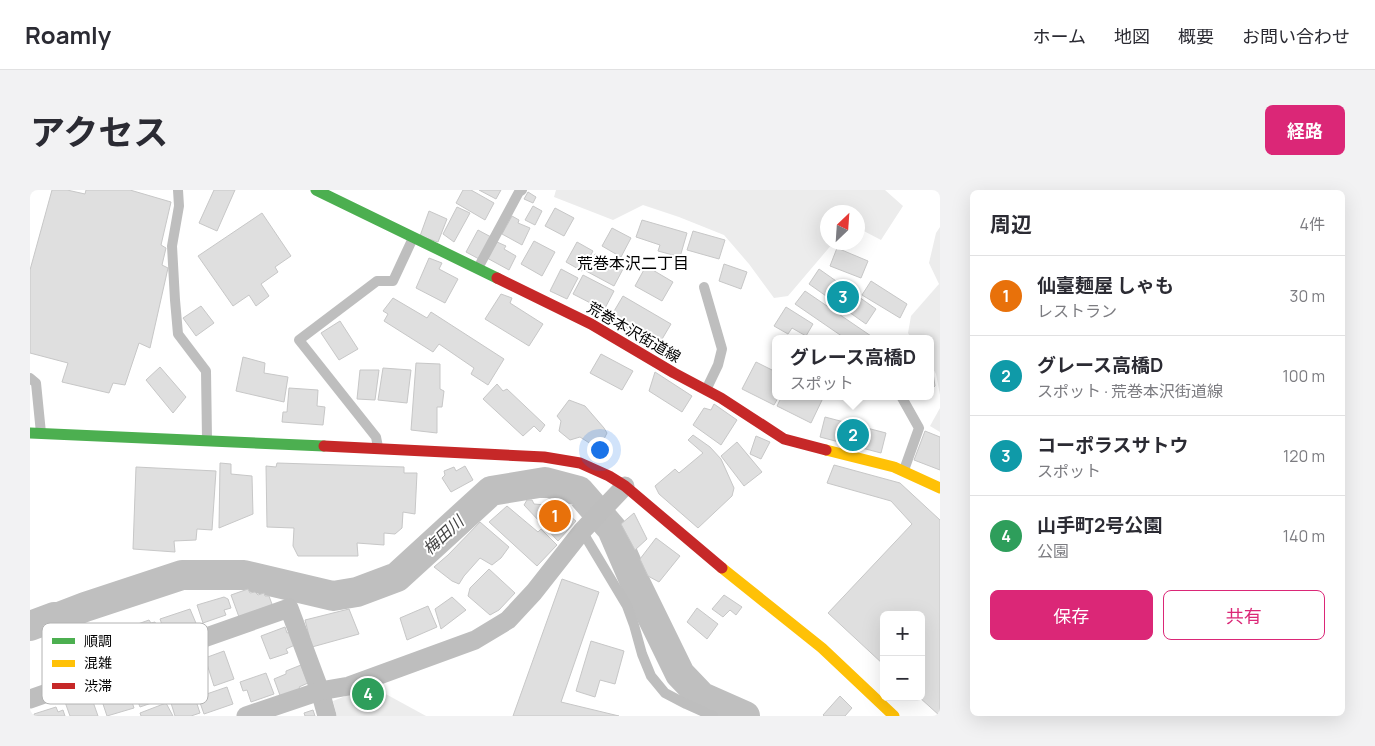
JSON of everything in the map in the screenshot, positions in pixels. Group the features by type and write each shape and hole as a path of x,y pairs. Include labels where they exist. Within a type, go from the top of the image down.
{"street":[{"name":"荒巻本沢街道線","path":"316,190 592,324 720,398 784,439 894,467 940,488"},
{"path":"36,434 378,448 544,457 580,463 609,476 625,486 710,558 822,648 894,716"},
{"path":"246,716 320,691 349,686 474,640 508,620 534,592 583,531 625,486"},
{"path":"208,636 289,608 320,691 327,716"},
{"path":"30,699 42,695"}],"lane":[{"path":"178,190 179,206 172,246 174,300 178,334 206,371 207,440"},
{"path":"478,268 519,192 522,190"},
{"path":"378,448 376,437 299,340 377,281 393,282 414,237"},
{"path":"704,286 722,349 718,365 706,390"},
{"path":"30,378 36,383 36,434"},
{"path":"902,400 919,428 904,471"},
{"path":"583,531 627,606 651,676 665,693 713,716"}],"shaded area":[{"path":"556,190 885,190 903,206 881,240 865,232 865,205 820,205 820,250 827,250 788,296 774,298 749,264 724,235 643,205 613,220 554,197"},
{"path":"940,227 940,395 934,370 934,335 909,335 908,333 911,316 939,284 929,263 936,233"},
{"path":"940,408 940,432 930,426"},
{"path":"371,686 426,716 337,716 333,701"}],"building":[{"path":"52,190 67,190 85,194 86,190 130,190 171,202 161,245 166,248 162,265 168,268 150,348 139,343 125,385 113,383 109,393 62,382 68,363 30,353 30,270"},
{"path":"214,190 235,190 217,231 199,223"},
{"path":"463,190 471,190 494,203 485,220 456,203"},
{"path":"479,190 501,190 496,199"},
{"path":"528,192 536,197 533,203 524,199"},
{"path":"533,206 542,211 535,225 525,220"},
{"path":"457,207 470,213 454,242 443,234"},
{"path":"555,208 574,218 564,236 545,226"},
{"path":"429,211 447,219 438,242 420,236"},
{"path":"262,213 291,256 275,267 278,272 261,284 269,296 256,306 249,295 233,306 198,256"},
{"path":"512,216 519,220 518,223 530,228 522,245 502,234"},
{"path":"642,220 687,233 680,257 658,251 660,245 636,237"},
{"path":"612,228 631,238 621,257 602,246"},
{"path":"478,230 491,237 479,259 466,252"},
{"path":"693,231 725,240 719,259 687,250"},
{"path":"534,241 555,252 542,276 521,264"},
{"path":"497,242 506,246 504,249 516,256 509,270 487,258"},
{"path":"577,242 593,251 582,271 566,262"},
{"path":"836,250 842,250 868,261 861,278 830,266"},
{"path":"595,254 623,269 614,286 586,271"},
{"path":"429,258 442,263 439,269 458,279 445,303 416,288"},
{"path":"724,264 747,272 741,289 719,281"},
{"path":"646,266 673,282 662,301 635,286"},
{"path":"561,269 578,278 567,299 550,291"},
{"path":"819,269 876,309 866,324 809,284"},
{"path":"583,275 614,291 604,310 573,294"},
{"path":"871,281 907,304 900,318 862,295"},
{"path":"805,291 870,335 840,335 795,304"},
{"path":"501,294 512,298 510,303 543,324 529,346 485,319"},
{"path":"623,296 671,324 658,346 610,318"},
{"path":"393,298 427,318 431,312 504,359 488,385 471,374 474,368 439,344 433,352 384,321 388,314 383,311"},
{"path":"201,306 214,323 196,336 183,318"},
{"path":"786,307 813,324 807,335 792,328 788,334 774,326"},
{"path":"340,321 358,349 339,360 321,333"},
{"path":"601,354 633,371 622,390 590,373"},
{"path":"243,357 265,363 264,373 288,377 284,402 236,391"},
{"path":"756,362 772,370 772,400 777,400 774,405 742,389"},
{"path":"416,363 440,364 440,389 444,391 442,407 437,407 437,433 411,430"},
{"path":"160,367 186,397 173,413 146,380"},
{"path":"383,368 411,370 407,403 378,400"},
{"path":"360,370 379,370 375,400 357,399"},
{"path":"655,372 692,396 682,412 649,391"},
{"path":"497,384 503,391 507,389 545,425 540,432 534,426 523,436 483,399"},
{"path":"289,388 318,390 317,406 325,407 323,425 282,422 283,412 287,412"},
{"path":"569,400 585,406 604,428 607,433 601,445 591,444 580,437 570,440 559,431 561,421 557,416"},
{"path":"780,400 822,400 811,423 777,406"},
{"path":"714,404 737,420 721,445 693,425 704,408 711,410"},
{"path":"825,417 886,433 881,453 820,437"},
{"path":"925,431 940,437 940,470 914,460"},
{"path":"693,435 710,447 721,459 734,488 732,496 698,528 659,494 655,486 675,469 679,473 703,453 688,440"},
{"path":"756,436 770,442 761,459 750,454"},
{"path":"737,442 762,472 744,486 721,456"},
{"path":"220,463 231,464 231,474 252,476 253,514 219,528"},
{"path":"277,463 404,467 404,473 417,473 415,514 403,512 402,528 395,534 384,533 384,545 357,543 358,556 298,556 293,546 294,528 267,527 266,466 276,467"},
{"path":"834,465 900,483 940,520 940,716 923,701 925,701 925,611 880,611 880,661 828,613 912,524 891,501 827,483"},
{"path":"465,466 473,480 451,492 442,478 445,475 444,471 454,467 456,471"},
{"path":"136,467 216,471 212,530 197,529 196,540 174,541 175,552 133,549"},
{"path":"527,500 532,500 534,504 545,505 550,510 553,507 555,509 558,507 576,521 558,541 524,505"},
{"path":"507,506 538,532 541,529 557,545 537,566 489,522"},
{"path":"634,513 647,539 635,550 621,524"},
{"path":"480,522 509,547 501,558 492,565 480,558 459,584 434,567"},
{"path":"656,538 680,556 659,582 648,576 640,559"},
{"path":"489,569 515,593 499,610 490,615 468,596 470,588"},
{"path":"562,579 599,592 561,702 619,716 513,716"},
{"path":"248,589 250,593 255,592 258,595 264,593 265,596 269,596 273,607 239,617 231,595"},
{"path":"724,595 742,607 736,615 730,610 723,617 712,609"},
{"path":"224,597 228,599 231,608 224,610 226,615 203,623 197,605"},
{"path":"452,597 466,610 441,629 435,609"},
{"path":"428,606 437,627 407,640 400,618"},
{"path":"697,608 718,624 707,639 687,622"},
{"path":"190,609 196,623 161,623 160,619"},
{"path":"349,609 359,634 312,647 305,620"},
{"path":"285,627 287,633 290,632 295,645 286,649 288,653 270,659 261,636"},
{"path":"591,641 624,651 615,684 600,680 595,697 576,691"},
{"path":"224,651 234,679 214,686 208,667 208,657"},
{"path":"301,665 308,683 299,687 301,690 281,698 274,679 286,674 286,671"},
{"path":"266,673 274,694 251,702 247,690 243,691 240,682"},
{"path":"227,687 233,704 204,714 200,704 208,704 208,694"},
{"path":"840,696 852,708 845,716 824,716 823,715"},
{"path":"66,704 94,704 98,716 70,716"},
{"path":"103,704 133,704 134,708 107,716"},
{"path":"167,704 173,716 141,716 140,713"},
{"path":"171,704 197,704 200,713 191,716 175,716"},
{"path":"56,707 58,712 63,710 65,716 34,716 34,714"},
{"path":"313,710 315,716 305,716 304,713"}],"waterway":[{"name":"梅田川","path":"30,626 182,575 244,575 333,596 357,592 397,577 491,491 545,482 579,491 612,529 634,580 680,674 702,697 745,716"}],"traffic: fast":[{"path":"316,190 497,278"},
{"path":"30,433 324,446"}],"traffic: slow":[{"path":"826,450 894,467 940,488"},
{"path":"722,568 822,648 894,716"}],"traffic: jam":[{"path":"497,278 591,324 674,373 721,398 784,439 826,450"},
{"path":"324,446 544,457 580,463 609,476 625,486 722,568"}],"place":[{"name":"コーポラスサトウ","path":"843,297"},
{"name":"グレース高橋D","path":"853,435"},
{"name":"仙臺麺屋 しゃも","path":"555,516"},
{"name":"山手町2号公園","path":"368,694"}],"district":[{"name":"荒巻本沢二丁目","path":"633,263"}]}
